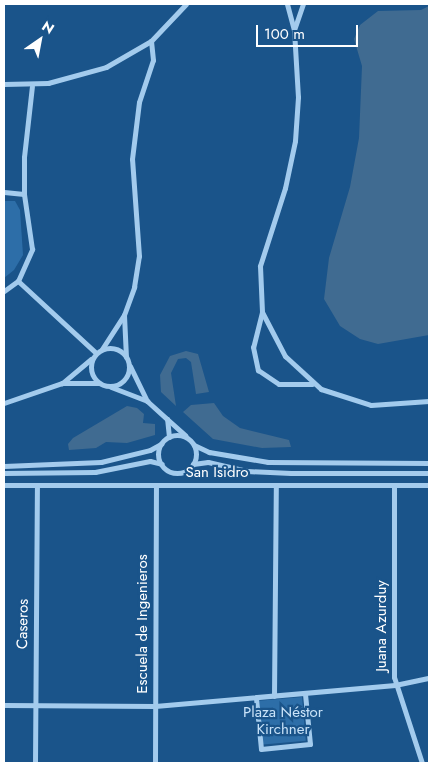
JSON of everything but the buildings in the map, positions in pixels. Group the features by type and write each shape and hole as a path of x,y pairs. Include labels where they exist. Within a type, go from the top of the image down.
{"street":[{"path":"4,84 32,86 88,73 125,57 151,41 186,4"},
{"path":"288,4 294,30 298,75 296,134 285,188 260,266 262,312 253,347 258,370 265,377 279,384 312,384"},
{"path":"294,30 303,4"},
{"path":"62,383 102,350 124,315 134,287 139,256 132,159 140,102 153,60 151,41"},
{"path":"4,291 18,281 32,249 24,194 25,140 32,86"},
{"path":"4,192 24,194"},
{"path":"18,281 95,355"},
{"path":"262,312 285,356 312,384 339,397 371,405 429,401"},
{"path":"124,315 126,357"},
{"path":"102,350 116,348 126,357 147,402"},
{"path":"95,355 92,374 101,384"},
{"path":"108,386 124,380 129,363"},
{"path":"4,403 62,383 101,384 147,402 192,442 196,454 193,464 186,471 176,473 162,464 150,461 95,472 4,473"},
{"path":"167,419 169,437"},
{"path":"4,466 101,462 150,450 169,437 180,435 209,452 268,462 429,463"},
{"path":"161,444 158,454 162,464"},
{"path":"193,464 208,462 248,471 291,474 429,472"},
{"path":"387,464 387,473"},
{"name":"San Isidro","path":"4,485 429,485"},
{"name":"Caseros","path":"35,763 37,485"},
{"name":"Escuela de Ingenieros","path":"155,763 156,485"},
{"path":"274,696 276,485"},
{"name":"Juana Azurduy","path":"394,485 395,685 422,763"},
{"path":"4,705 154,706 395,685 429,678"},
{"path":"256,698 261,749 310,744 305,694"}],"green space":[{"path":"4,201 15,201 20,210 23,255 14,270 4,278"},
{"name":"Plaza Néstor Kirchner","path":"302,697 306,741 263,745 259,701"}],"shaded area":[{"path":"429,6 429,335 378,344 360,339 340,326 324,299 329,258 350,187 359,138 362,66 354,39 360,25 378,11 421,10"},
{"path":"186,351 198,354 209,392 196,394 191,362 186,358 178,359 171,373 176,406 161,392 160,375 170,356"},
{"path":"214,403 223,416 240,428 289,440 291,447 262,448 213,439 183,412 191,405"},
{"path":"127,406 137,408 144,414 143,423 155,424 155,435 127,443 106,442 96,448 69,450 68,444 73,438"}]}
